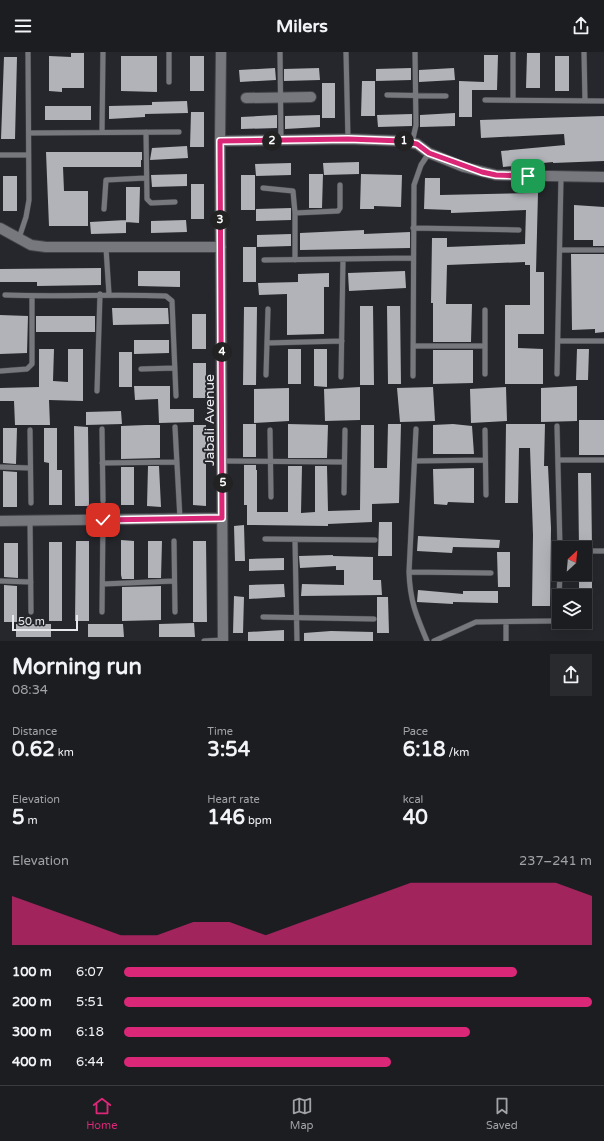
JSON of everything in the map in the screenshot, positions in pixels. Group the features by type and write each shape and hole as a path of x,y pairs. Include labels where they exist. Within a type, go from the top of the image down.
{"street":[{"name":"Jabali Avenue","path":"221,52 220,141 223,640"},
{"path":"246,98 311,97"},
{"path":"220,141 348,139 412,143 429,153 464,167 496,175 604,177"},
{"path":"0,228 31,245 46,247 221,247"},
{"path":"0,521 222,518"}],"lane":[{"path":"19,238 26,217 29,200 28,52"},
{"path":"102,132 103,52"},
{"path":"169,52 169,82"},
{"path":"280,52 281,141"},
{"path":"346,52 348,139"},
{"path":"412,143 416,125 414,96 415,52"},
{"path":"513,52 513,100"},
{"path":"584,52 585,101"},
{"path":"387,96 446,96"},
{"path":"485,100 604,101"},
{"path":"146,132 146,178 148,201 151,203 175,202"},
{"path":"29,133 179,132"},
{"path":"413,376 413,228 415,179 421,165 429,153"},
{"path":"0,155 28,154"},
{"path":"557,374 561,250 561,177"},
{"path":"104,209 106,180 146,178"},
{"path":"295,213 338,211 340,208 340,185"},
{"path":"263,188 293,190 296,260"},
{"path":"413,228 519,230"},
{"path":"106,248 109,294"},
{"path":"561,250 604,250"},
{"path":"264,260 413,258"},
{"path":"341,377 343,259"},
{"path":"97,391 100,294"},
{"path":"5,295 32,296 109,294 166,296 170,298 172,301 176,396"},
{"path":"1,371 27,369 32,364 32,296"},
{"path":"266,375 268,308"},
{"path":"485,310 485,374"},
{"path":"267,343 342,341"},
{"path":"558,341 604,341"},
{"path":"414,346 484,346"},
{"path":"141,369 175,368"},
{"path":"557,426 560,541"},
{"path":"175,427 180,519"},
{"path":"102,429 103,500"},
{"path":"416,429 409,572 413,608 427,641"},
{"path":"30,430 31,503"},
{"path":"270,430 271,497"},
{"path":"344,493 345,430"},
{"path":"485,430 486,495"},
{"path":"415,460 485,460"},
{"path":"558,460 604,460"},
{"path":"223,461 344,462"},
{"path":"102,463 177,462"},
{"path":"0,467 30,468"},
{"path":"30,520 31,612"},
{"path":"102,612 103,520"},
{"path":"265,539 375,540"},
{"path":"296,540 297,641"},
{"path":"174,541 175,612"},
{"path":"592,551 604,551"},
{"path":"409,572 491,572"},
{"path":"0,581 31,582"},
{"path":"103,584 174,581"},
{"path":"263,617 374,619"},
{"path":"434,641 476,622 552,621"},
{"path":"506,622 506,641"},
{"path":"204,641 223,640"}],"building":[{"path":"71,53 84,53 84,88 62,88 62,92 49,91 49,56 71,57"},
{"path":"527,53 540,53 540,88 526,88"},
{"path":"484,55 498,55 497,90 472,90 472,117 459,117 459,81 484,82"},
{"path":"121,56 157,56 157,92 121,91"},
{"path":"190,56 204,56 204,91 190,91"},
{"path":"555,56 569,56 569,91 555,91"},
{"path":"4,57 17,57 15,139 1,139"},
{"path":"275,68 276,80 240,82 239,70"},
{"path":"319,68 320,80 284,81 284,69"},
{"path":"411,68 411,80 376,81 376,69"},
{"path":"454,68 455,80 419,82 419,70"},
{"path":"362,81 375,81 375,116 361,116"},
{"path":"322,83 335,83 335,118 322,118"},
{"path":"187,101 188,113 145,114 145,117 109,119 109,106 152,105 152,102"},
{"path":"45,106 91,106 91,120 45,120"},
{"path":"191,112 204,112 204,147 190,147"},
{"path":"455,113 455,126 420,127 420,115"},
{"path":"412,114 412,126 378,127 377,115"},
{"path":"277,115 277,128 241,129 241,117"},
{"path":"320,115 320,127 285,129 285,116"},
{"path":"604,116 604,161 553,162 503,167 501,151 565,145 564,134 481,138 480,120"},
{"path":"187,146 188,158 150,160 152,148"},
{"path":"46,152 142,152 142,160 141,167 63,167 64,191 88,191 88,226 49,226"},
{"path":"359,162 359,174 324,175 323,163"},
{"path":"291,163 291,175 256,176 255,164"},
{"path":"187,174 187,186 152,187 151,175"},
{"path":"309,174 323,174 322,208 309,208"},
{"path":"361,174 402,175 401,207 374,206 374,209 360,209"},
{"path":"241,175 255,175 255,210 241,210"},
{"path":"3,176 17,176 17,211 3,211"},
{"path":"425,178 440,178 440,195 538,193 536,272 544,272 544,334 518,334 518,348 543,349 543,384 505,384 505,305 530,305 530,265 525,265 525,262 447,265 446,304 472,304 471,342 433,342 433,303 431,303 432,238 447,238 447,247 525,244 526,210 451,213 451,210 424,209"},
{"path":"191,184 204,184 204,219 191,219"},
{"path":"126,187 140,187 139,223 126,222"},
{"path":"574,205 604,207 604,246 593,246 593,240 574,240"},
{"path":"291,208 291,220 256,221 256,209"},
{"path":"126,220 126,233 91,234 90,222"},
{"path":"186,220 187,232 151,233 151,221"},
{"path":"364,230 364,234 410,232 410,248 300,250 300,233"},
{"path":"291,234 291,246 257,247 257,235"},
{"path":"243,247 256,247 256,282 243,282"},
{"path":"571,254 604,254 604,332 595,333 595,329 572,330"},
{"path":"101,268 101,285 37,286 37,282 0,282 0,269"},
{"path":"138,271 180,271 180,287 138,286"},
{"path":"405,271 406,288 349,291 348,273"},
{"path":"329,273 329,287 324,287 324,334 287,335 287,294 259,295 258,283 298,282 298,274"},
{"path":"360,306 373,306 374,385 360,385"},
{"path":"387,306 400,306 401,384 388,384"},
{"path":"244,307 257,307 256,385 243,385"},
{"path":"112,308 168,308 169,324 113,325"},
{"path":"192,314 206,314 206,349 192,349"},
{"path":"0,315 28,316 27,353 0,354"},
{"path":"36,316 95,316 95,332 36,332"},
{"path":"134,340 169,340 169,353 134,354"},
{"path":"39,349 54,349 53,381 68,382 68,349 83,349 83,401 49,400 50,425 15,425 14,401 0,401 0,388 39,387"},
{"path":"288,349 301,349 301,384 288,384"},
{"path":"314,349 327,349 327,387 314,386"},
{"path":"577,349 589,349 588,380 576,380"},
{"path":"433,350 473,350 473,383 433,384"},
{"path":"119,352 132,352 132,387 119,387"},
{"path":"193,363 206,363 206,398 193,398"},
{"path":"134,386 170,386 170,409 194,409 194,422 159,423 158,399 135,400"},
{"path":"577,386 577,421 541,422 541,388"},
{"path":"360,387 360,420 325,421 324,389"},
{"path":"433,387 435,421 400,422 397,388"},
{"path":"506,387 507,421 471,423 470,389"},
{"path":"289,388 289,421 254,423 254,389"},
{"path":"121,411 122,424 86,425 86,412"},
{"path":"579,420 604,420 604,455 579,455"},
{"path":"243,424 256,424 256,457 243,457"},
{"path":"288,424 328,425 327,458 288,458"},
{"path":"388,424 401,424 399,503 372,504 372,522 328,524 328,526 247,525 247,505 244,505 244,465 256,465 257,512 288,512 288,466 302,466 301,513 315,512 315,466 327,466 328,511 360,510 361,425 374,425 374,468 387,468"},
{"path":"453,424 472,426 474,454 433,454 433,425"},
{"path":"506,424 545,424 544,466 548,466 551,528 550,606 532,606 533,535 530,448 519,448 518,503 505,503"},
{"path":"160,425 160,458 121,459 121,426"},
{"path":"193,425 206,425 206,506 193,505"},
{"path":"74,426 88,427 89,506 75,506"},
{"path":"3,428 17,428 16,464 3,463"},
{"path":"44,428 57,428 57,470 62,470 62,505 49,505 49,463 44,462"},
{"path":"148,466 159,466 161,507 147,506"},
{"path":"121,467 134,467 134,505 121,505"},
{"path":"474,468 474,503 448,502 447,505 434,504 433,469"},
{"path":"3,471 17,472 17,507 3,507"},
{"path":"578,473 591,473 592,541 579,541"},
{"path":"379,522 392,522 392,556 378,556"},
{"path":"244,525 245,561 235,561 234,526"},
{"path":"418,536 500,540 499,548 453,547 452,553 417,551"},
{"path":"121,540 134,541 134,579 122,579"},
{"path":"76,541 89,541 89,621 75,621"},
{"path":"148,541 162,541 161,578 148,578"},
{"path":"193,541 206,541 207,622 193,622"},
{"path":"49,542 62,542 62,621 49,621"},
{"path":"4,543 18,543 18,578 4,577"},
{"path":"497,552 510,552 510,587 498,587"},
{"path":"333,555 373,557 373,580 381,580 382,595 301,596 302,584 344,585 344,570 336,570 336,566 300,568 299,556"},
{"path":"284,558 284,570 249,571 249,559"},
{"path":"579,581 592,581 592,589 579,589"},
{"path":"284,584 285,597 249,599 249,585"},
{"path":"4,585 17,586 17,622 4,622"},
{"path":"161,586 161,620 122,621 122,587"},
{"path":"418,590 463,594 463,591 498,591 498,603 453,602 453,604 417,602"},
{"path":"234,596 244,597 243,633 233,633"},
{"path":"377,597 388,597 389,633 377,633"},
{"path":"194,623 195,637 159,637 159,624"},
{"path":"16,624 51,624 51,637 16,637"},
{"path":"88,624 123,624 124,637 88,637"},
{"path":"284,630 284,641 248,641 248,632"},
{"path":"331,631 373,632 373,641 304,641 304,633"}],"route":[{"path":"103,520 222,518 223,461 220,141 348,139 402,141 417,144 429,153 464,167 482,172 496,175 528,176"}]}
